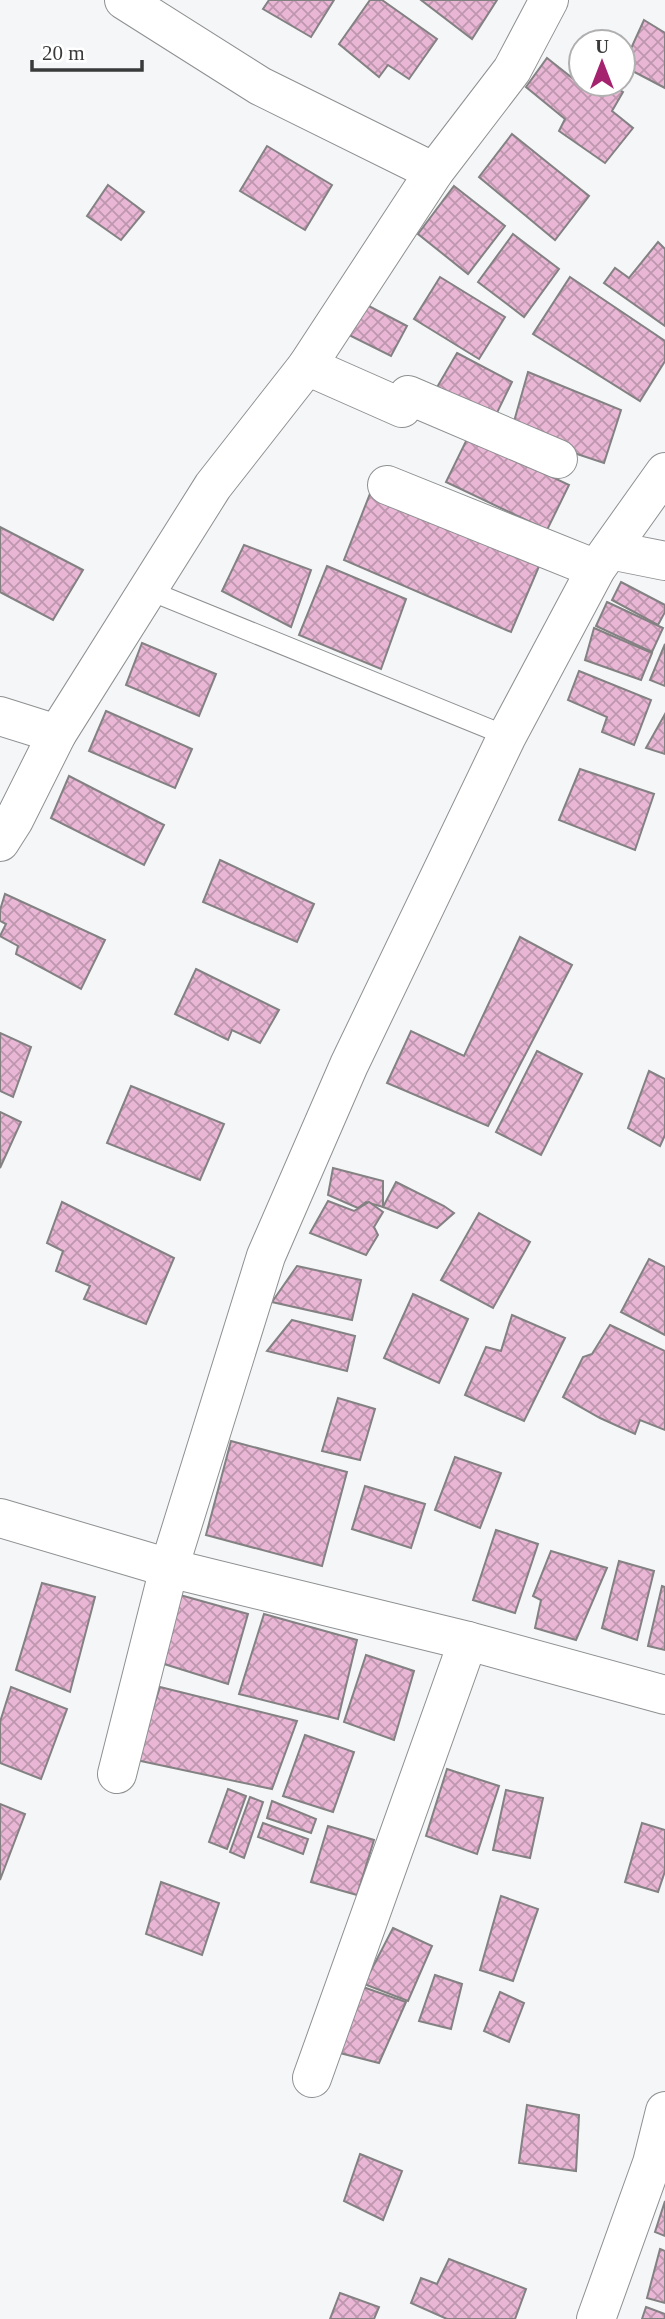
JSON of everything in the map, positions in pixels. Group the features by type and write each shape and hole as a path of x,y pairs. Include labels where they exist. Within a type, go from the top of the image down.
{"street":[{"path":"124,0 260,86 434,172"},
{"path":"0,842 14,820 57,734 213,486 307,366 434,172 512,70 549,0"},
{"path":"307,366 402,408 408,395 558,459"},
{"path":"117,1774 169,1567 266,1256 349,1065 507,736 603,559 665,471"},
{"path":"387,485 603,559 665,561"},
{"path":"0,716 57,734"},
{"path":"0,1518 169,1567 468,1641 665,1695"},
{"path":"312,2078 468,1641"},
{"path":"596,2319 652,2163 665,2111"}],"lane":[{"path":"148,590 507,736"}],"building":[{"path":"269,0 334,0 311,37 263,9"},
{"path":"370,0 382,0 437,39 409,79 388,65 379,77 339,44"},
{"path":"421,0 497,0 472,39"},
{"path":"644,20 665,33 665,88 637,73 637,35"},
{"path":"547,58 567,74 567,98 620,98 612,111 633,128 605,163 559,131 565,119 526,87"},
{"path":"512,134 589,196 555,240 479,177"},
{"path":"267,146 332,185 305,230 240,191"},
{"path":"108,185 144,212 121,240 87,216"},
{"path":"454,186 505,226 468,274 418,234"},
{"path":"513,234 559,269 524,317 478,282"},
{"path":"658,242 665,249 665,326 604,283 615,268 629,278"},
{"path":"440,277 505,317 479,359 414,319"},
{"path":"570,277 665,341 665,361 640,401 533,334"},
{"path":"363,303 407,326 391,356 347,334"},
{"path":"457,353 512,382 491,425 433,394"},
{"path":"528,372 621,410 604,463 511,432"},
{"path":"468,437 569,485 547,530 446,482"},
{"path":"373,486 543,557 511,632 344,560"},
{"path":"0,527 83,570 53,620 0,592"},
{"path":"244,545 311,570 291,627 222,591"},
{"path":"327,566 406,599 381,669 299,635"},
{"path":"621,582 665,605 665,612 658,625 612,600"},
{"path":"607,602 663,628 652,652 596,626"},
{"path":"594,628 652,653 641,680 585,660"},
{"path":"142,643 216,674 199,716 126,685"},
{"path":"665,644 665,686 650,680"},
{"path":"579,671 651,700 634,745 602,732 607,717 568,700"},
{"path":"106,711 192,749 175,788 89,751"},
{"path":"665,714 665,754 646,748"},
{"path":"580,769 654,794 635,850 559,820"},
{"path":"69,776 164,825 144,865 51,818"},
{"path":"220,860 314,904 297,942 203,902"},
{"path":"5,894 105,940 81,989 16,954 18,946 0,936 6,924 0,921"},
{"path":"520,937 572,965 488,1126 387,1083 411,1031 464,1056"},
{"path":"196,969 279,1010 260,1043 232,1030 228,1040 175,1014"},
{"path":"0,1033 31,1047 13,1097 0,1091"},
{"path":"537,1051 582,1074 541,1155 496,1132"},
{"path":"649,1071 665,1079 665,1135 660,1146 628,1128"},
{"path":"131,1086 224,1124 200,1180 107,1143"},
{"path":"0,1112 21,1122 0,1168"},
{"path":"333,1168 383,1181 383,1207 366,1202 358,1208 328,1195"},
{"path":"396,1182 454,1213 437,1228 383,1207"},
{"path":"328,1201 354,1211 369,1202 383,1212 374,1227 378,1235 366,1255 310,1233"},
{"path":"62,1202 174,1258 146,1324 84,1299 90,1286 56,1271 63,1251 47,1243"},
{"path":"479,1213 530,1242 493,1308 441,1280"},
{"path":"649,1259 665,1267 665,1335 621,1312"},
{"path":"297,1266 361,1280 352,1320 272,1302"},
{"path":"413,1294 468,1319 439,1383 384,1358"},
{"path":"512,1315 565,1338 524,1421 465,1395 486,1347 501,1351"},
{"path":"292,1320 355,1336 347,1371 267,1351"},
{"path":"610,1325 665,1351 665,1430 640,1420 635,1434 563,1397 583,1357 592,1354"},
{"path":"338,1398 375,1409 360,1460 322,1451"},
{"path":"231,1441 347,1472 322,1566 206,1535"},
{"path":"455,1457 501,1473 480,1528 435,1510"},
{"path":"365,1486 425,1504 411,1548 352,1529"},
{"path":"496,1530 538,1544 515,1613 473,1600"},
{"path":"551,1551 607,1568 576,1640 535,1628 541,1600 533,1596"},
{"path":"619,1561 654,1571 637,1640 602,1628"},
{"path":"42,1583 95,1597 70,1692 16,1670"},
{"path":"662,1586 665,1587 665,1650 648,1646"},
{"path":"180,1595 248,1614 228,1684 161,1663"},
{"path":"264,1614 357,1640 338,1719 239,1694"},
{"path":"366,1655 414,1671 394,1740 344,1722"},
{"path":"11,1687 67,1709 41,1779 0,1763 0,1722"},
{"path":"160,1687 297,1721 272,1789 136,1760"},
{"path":"305,1735 354,1752 333,1812 283,1796"},
{"path":"447,1769 499,1786 477,1854 426,1836"},
{"path":"228,1789 246,1796 227,1849 209,1842"},
{"path":"506,1790 543,1798 530,1858 493,1850"},
{"path":"250,1797 263,1802 244,1858 230,1852"},
{"path":"272,1801 316,1819 311,1833 267,1818"},
{"path":"0,1804 25,1814 0,1880"},
{"path":"263,1823 308,1839 303,1854 258,1837"},
{"path":"642,1823 665,1830 665,1871 658,1892 625,1882"},
{"path":"328,1826 374,1840 357,1895 311,1882"},
{"path":"161,1882 219,1903 202,1955 146,1934"},
{"path":"501,1896 538,1909 513,1981 480,1970"},
{"path":"393,1928 432,1946 408,2001 364,1984"},
{"path":"435,1975 462,1984 451,2029 419,2021"},
{"path":"363,1987 406,2002 379,2063 336,2052"},
{"path":"500,1992 524,2003 509,2042 484,2031"},
{"path":"527,2105 579,2115 576,2171 519,2163"},
{"path":"360,2154 402,2171 383,2220 344,2201"},
{"path":"665,2201 665,2236 655,2232"},
{"path":"660,2249 665,2251 665,2303 647,2298"},
{"path":"449,2259 526,2289 515,2319 447,2319 411,2303 421,2278 437,2284"},
{"path":"340,2293 379,2307 374,2319 330,2319"},
{"path":"646,2307 665,2314 665,2319 642,2319"}]}
